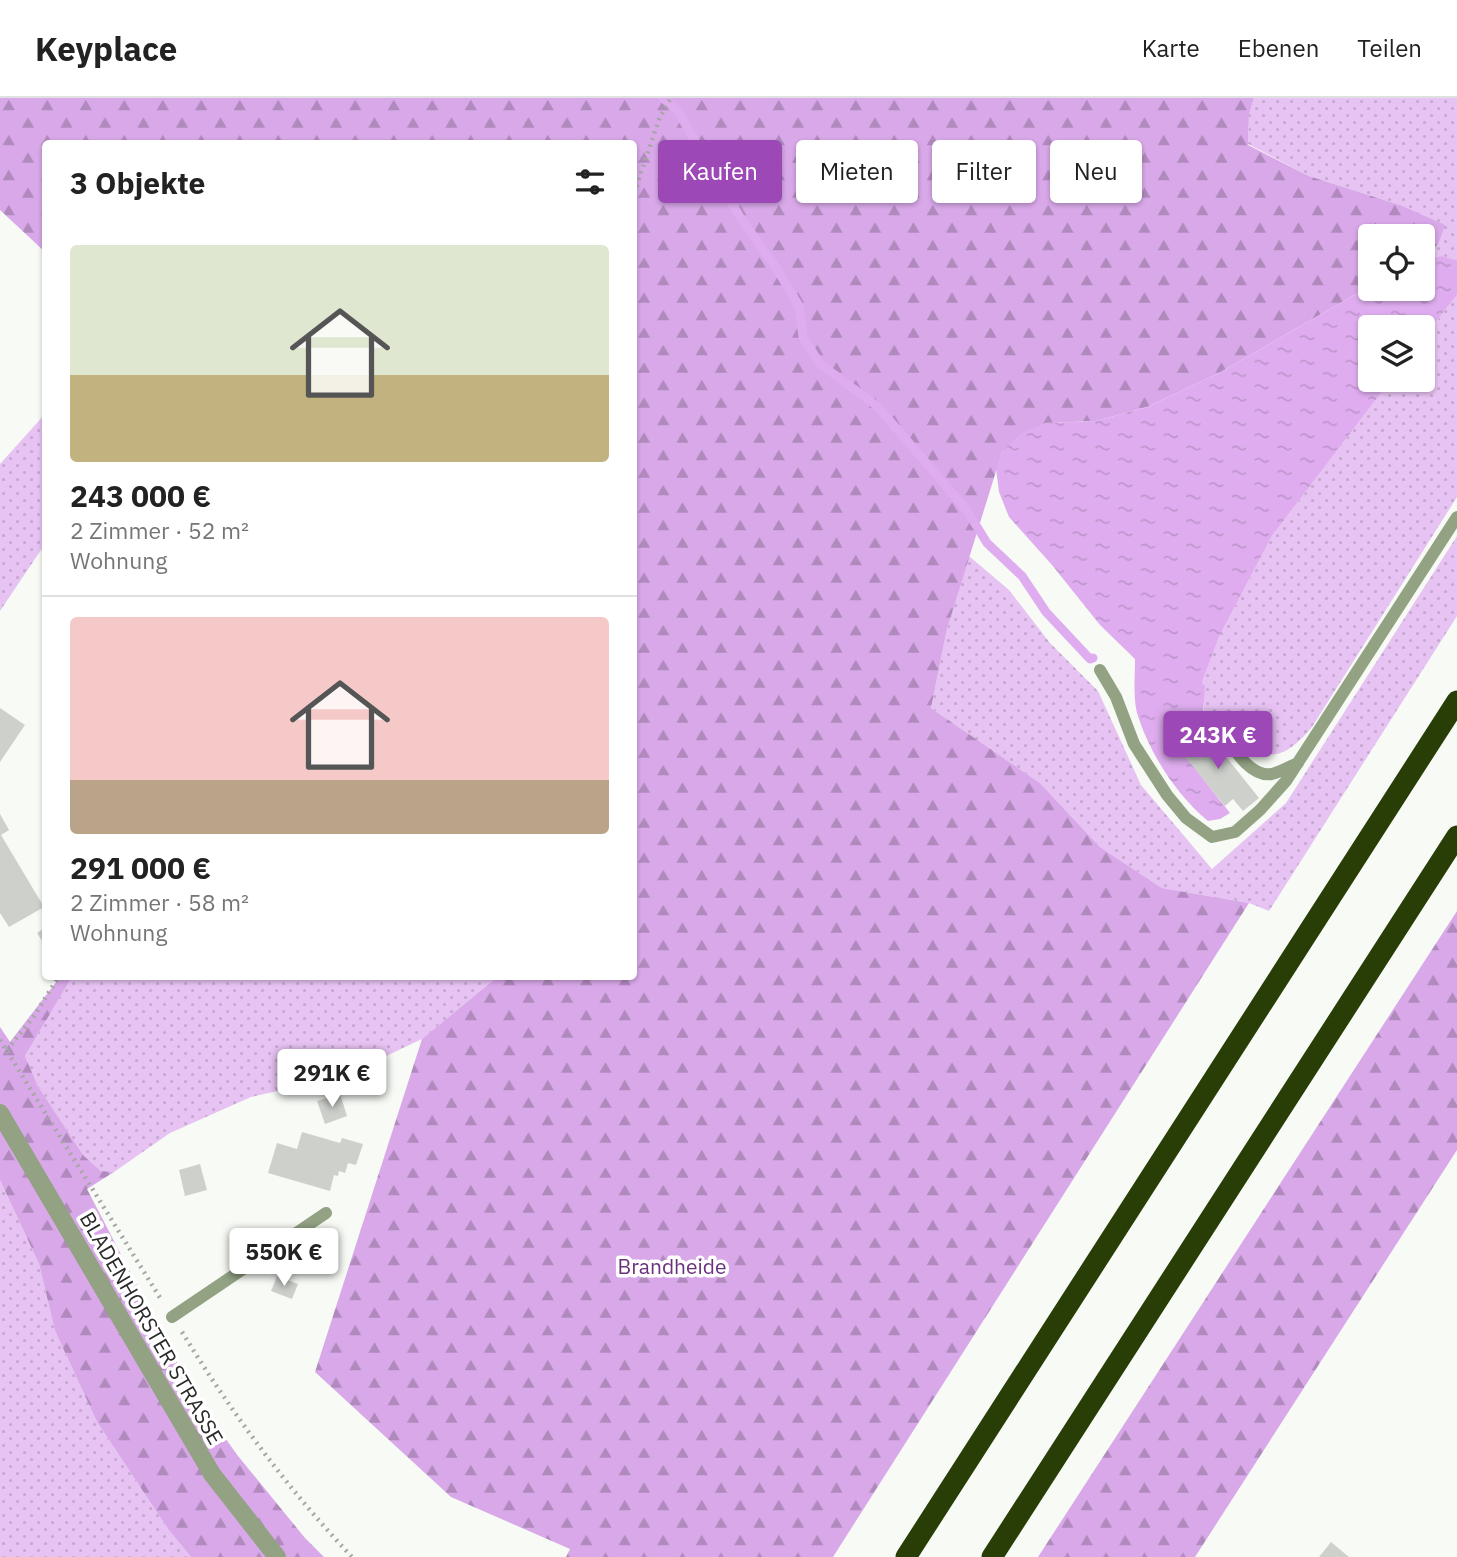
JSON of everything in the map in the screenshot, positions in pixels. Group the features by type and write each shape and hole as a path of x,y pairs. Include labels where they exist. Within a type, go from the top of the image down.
{"highway":[{"path":"906,1557 1457,701"},
{"path":"992,1557 1457,836"}],"street":[{"name":"BLADENHORSTER STRASSE","path":"0,1113 212,1474 277,1557"}],"lane":[{"path":"1100,670 1116,698 1134,744 1167,795 1186,818 1212,837 1235,832 1261,810 1286,781 1457,517"},
{"path":"1219,728 1244,760 1260,774 1272,774 1298,763"},
{"path":"172,1317 326,1213"}],"path":[{"path":"637,185 660,117 671,98"},
{"path":"7,1050 34,1016 56,980"}],"shaded area":[{"path":"1254,98 1457,98 1457,260 1435,257 1435,247 1438,245 1435,242 1435,224 1418,224 1400,205 1309,176 1248,144 1249,115"},
{"path":"1457,295 1457,497 1312,727 1286,751 1265,753 1246,739 1226,711 1208,723 1200,684 1219,637 1272,536 1382,392 1435,392 1435,323"},
{"path":"42,417 42,548 0,611 0,464"},
{"path":"1457,536 1457,616 1269,911 1249,903 1162,888 1100,847 1040,783 931,708 947,629 969,556 1009,590 1050,643 1098,691 1141,785 1212,869 1286,803"},
{"path":"70,980 493,980 422,1039 359,1069 251,1097 170,1133 114,1172 101,1171 84,1156 38,1086 25,1056"},
{"path":"0,1180 39,1264 55,1331 97,1422 168,1529 191,1557 0,1557"}],"green space":[{"name":"Brandheide","path":"0,98 1254,98 1249,115 1248,145 1309,176 1400,205 1445,225 1435,247 1435,224 1358,224 1358,293 1219,373 1147,407 1096,421 1045,423 1002,452 947,629 931,708 1040,783 1100,847 1162,888 1249,903 833,1557 566,1557 570,1549 451,1497 315,1372 422,1039 493,980 637,980 637,140 42,140 42,249 0,210"},
{"path":"1457,911 1457,1150 1195,1557 1038,1557"},
{"path":"58,980 70,980 25,1056 38,1086 84,1156 101,1171 114,1172 87,1189 193,1393 238,1456 305,1538 324,1557 191,1557 168,1529 97,1422 55,1331 39,1264 0,1180 0,1027 10,1042"}],"water":[{"path":"1435,257 1457,260 1457,295 1435,323 1435,315 1358,315 1358,392 1382,392 1272,536 1219,637 1201,684 1205,685 1203,715 1208,723 1179,748 1230,813 1220,819 1208,821 1185,799 1165,772 1142,728 1136,707 1135,659 1100,625 1009,517 999,492 996,469 1002,452 1020,434 1045,423 1096,421 1147,407 1219,373 1358,293 1358,301 1435,301"}],"building":[{"path":"0,708 25,725 0,762"},
{"path":"1203,728 1259,798 1243,811 1233,799 1225,806 1178,748"},
{"path":"0,814 9,830 1,835 42,904 42,908 9,927 0,913"},
{"path":"340,1094 347,1116 325,1124 317,1101"},
{"path":"302,1132 340,1143 342,1138 363,1144 356,1165 348,1163 345,1173 339,1171 338,1176 334,1175 330,1191 268,1173 277,1143 297,1149"},
{"path":"200,1164 207,1190 185,1196 179,1170"},
{"path":"277,1276 298,1284 292,1299 271,1291"},
{"path":"1331,1542 1349,1557 1319,1557"}],"waterway":[{"path":"663,98 677,110 740,217 777,269 799,306 803,337 820,364 877,406 966,509 987,543 1022,576 1046,612 1090,659 1093,658"}]}
